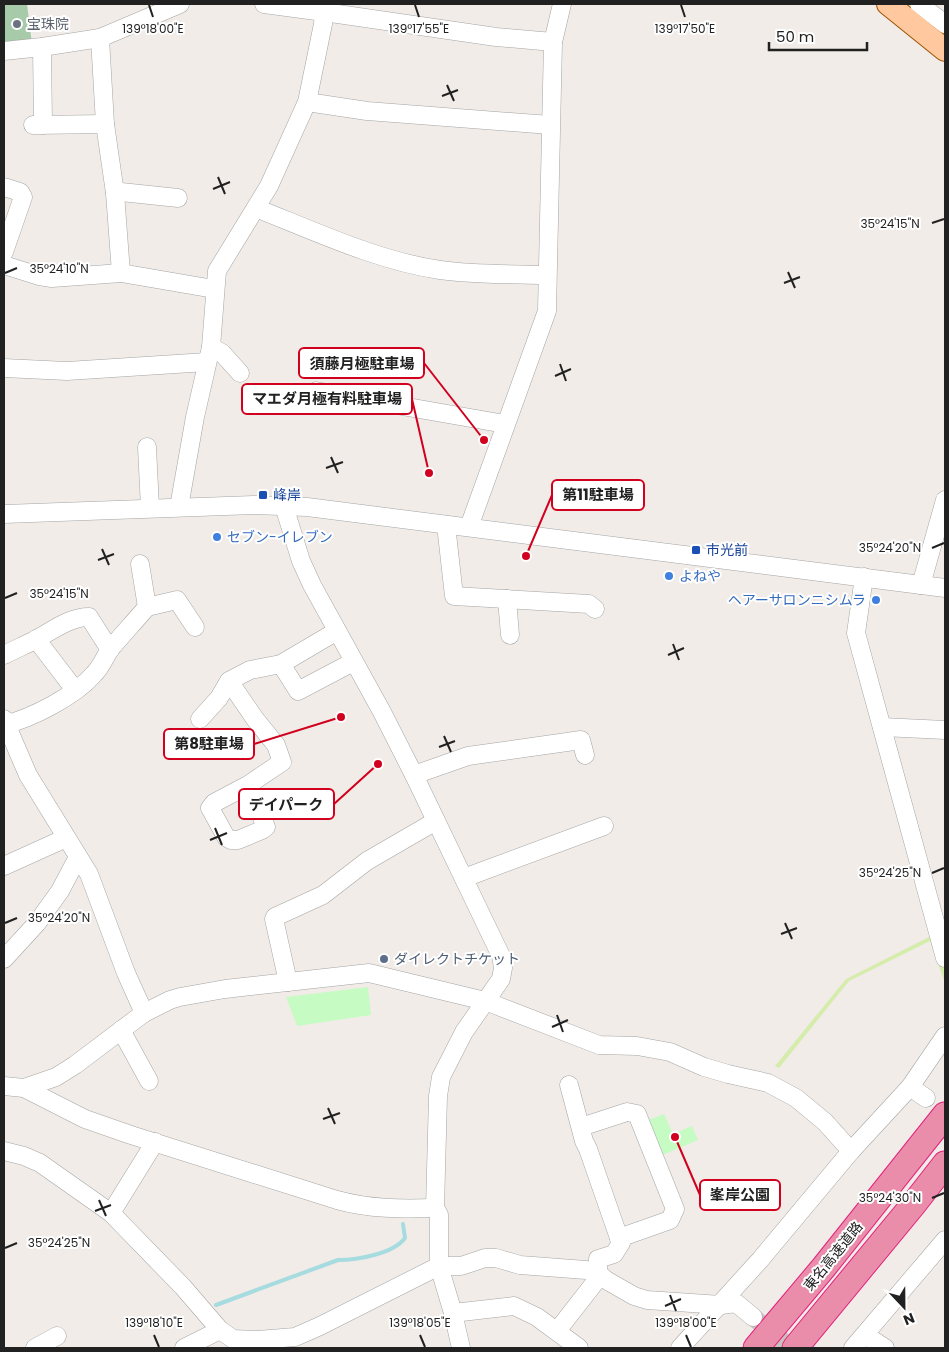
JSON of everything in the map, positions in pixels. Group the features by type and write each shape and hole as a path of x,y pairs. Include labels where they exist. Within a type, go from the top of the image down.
{"highway":[{"name":"東名高速道路","path":"756,1348 830,1260 945,1115"},
{"path":"795,1348 908,1212 945,1164"}],"main road":[{"path":"888,4 945,50"}],"street":[{"path":"4,51 100,38 141,12 180,4"},
{"path":"269,4 496,37 553,42"},
{"path":"469,527 547,311 553,42 562,4"},
{"path":"919,4 945,24"},
{"path":"179,507 214,327 214,289 217,271 269,186 307,102 324,12"},
{"path":"100,38 105,124 115,193 120,273"},
{"path":"42,47 38,125 105,124"},
{"path":"307,102 367,112 550,125"},
{"path":"4,187 20,192 22,197 4,252"},
{"path":"115,193 178,198"},
{"path":"256,208 407,263 440,270 547,275"},
{"path":"4,265 52,278 120,273 214,289"},
{"path":"4,368 67,370 222,353 240,373"},
{"path":"316,391 505,424"},
{"path":"147,447 150,508"},
{"path":"921,585 945,500"},
{"path":"284,506 301,560 312,585 382,712 501,956 503,968 501,979 455,1047 439,1087 435,1208 439,1215 439,1266 461,1348"},
{"path":"4,514 179,507 284,506 469,527 945,588"},
{"path":"446,525 454,596 589,604 595,609"},
{"path":"140,564 147,607"},
{"path":"864,578 856,633 945,958"},
{"path":"508,599 510,635"},
{"path":"4,722 10,724 44,709 75,690 96,673 110,650 147,607 177,600 195,627"},
{"path":"4,655 62,624 89,617 110,650"},
{"path":"200,720 219,698 229,681 250,670 281,664 337,631"},
{"path":"36,639 75,690"},
{"path":"281,664 298,692 353,662"},
{"path":"229,681 255,719 276,745 282,762 248,785"},
{"path":"4,722 28,775 88,874 126,973 144,1013"},
{"path":"882,728 945,730"},
{"path":"414,775 468,756 581,740 584,755"},
{"path":"288,982 275,917 323,895 367,861 436,821"},
{"path":"464,878 596,824"},
{"path":"4,866 66,838"},
{"path":"4,959 37,923 60,891 78,858"},
{"path":"24,1088 56,1077 144,1013 180,997 225,989 368,974 485,1001 599,1045 636,1046 670,1052 704,1067 768,1083 796,1098 825,1122 850,1151"},
{"path":"121,1030 149,1081"},
{"path":"680,1348 721,1305 798,1216 850,1151 910,1087 945,1036"},
{"path":"557,1331 596,1281 598,1259 614,1254 621,1243 584,1140 570,1084"},
{"path":"4,1086 24,1088 85,1119 354,1205 376,1208 435,1208"},
{"path":"910,1087 926,1098"},
{"path":"580,1127 627,1112 637,1114 675,1209 670,1220 619,1238"},
{"path":"111,1213 155,1142"},
{"path":"4,1151 24,1156 40,1163 111,1213 230,1339"},
{"path":"884,1348 859,1342 945,1240"},
{"path":"184,1348 230,1339 258,1340 295,1336 320,1326 439,1266 461,1266 484,1258 496,1258 520,1265 586,1270 598,1273 606,1280 634,1296 647,1300 721,1305 736,1303 753,1316"},
{"path":"453,1313 514,1306 537,1317 579,1348"},
{"path":"35,1348 57,1336"}],"green space":[{"name":"宝珠院","path":"4,4 27,4 32,44 4,46"},
{"path":"933,935 945,972 945,983 930,941 849,981 779,1068 775,1066 846,979"},
{"path":"368,987 371,1015 297,1026 286,997"},
{"path":"664,1114 673,1134 692,1126 698,1140 660,1156 646,1121"}],"waterway":[{"path":"216,1305 338,1260 355,1259 384,1252 399,1244 405,1238 403,1224"}],"tunnel":[{"path":"753,1317 791,1348"}],"place":[{"name":"宝珠院","path":"17,24"},
{"name":"須藤月極駐車場","path":"484,440"},
{"name":"マエダ月極有料駐車場","path":"429,473"},
{"name":"峰岸","path":"263,495"},
{"name":"セブン-イレブン","path":"217,537"},
{"name":"市光前","path":"696,550"},
{"name":"第11駐車場","path":"526,556"},
{"name":"よねや","path":"669,576"},
{"name":"ヘアーサロンニシムラ","path":"876,600"},
{"name":"第8駐車場","path":"341,717"},
{"name":"デイパーク","path":"378,764"},
{"name":"ダイレクトチケット","path":"384,959"},
{"name":"峯岸公園","path":"675,1137"}]}
